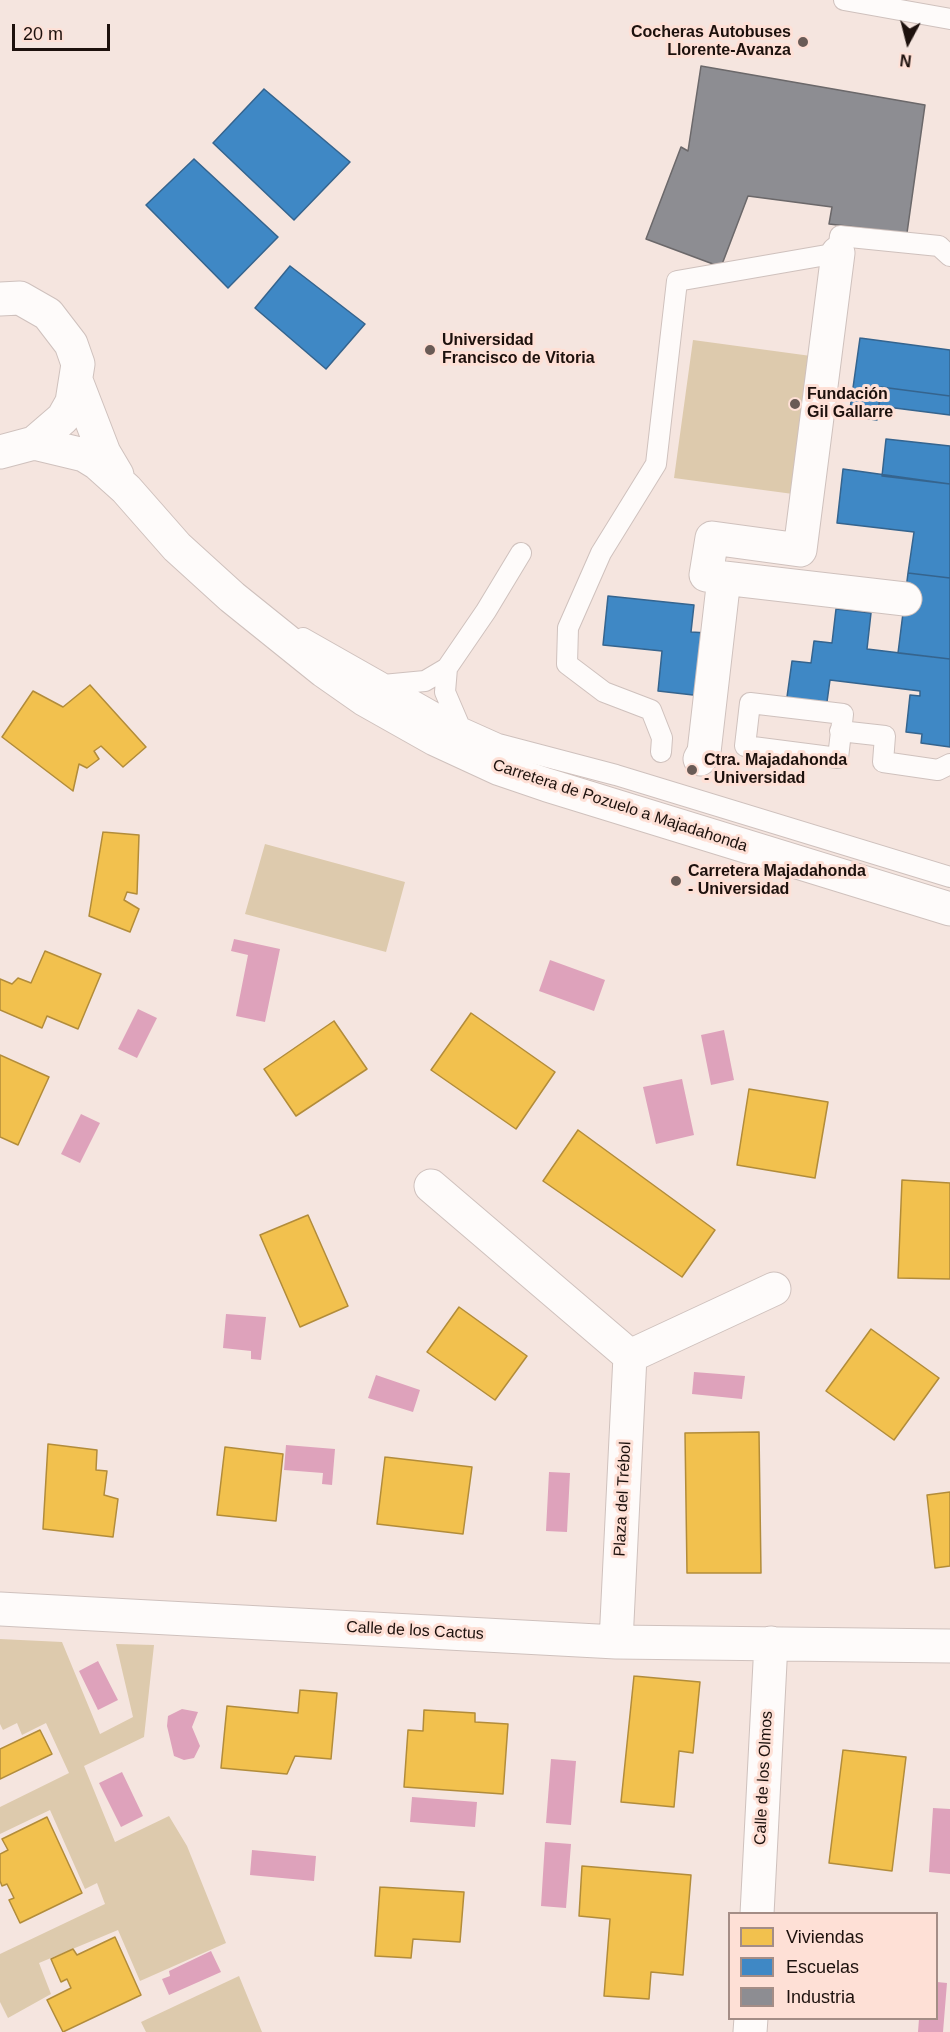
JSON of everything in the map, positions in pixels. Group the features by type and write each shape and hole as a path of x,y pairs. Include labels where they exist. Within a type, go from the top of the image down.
{"street":[{"path":"795,594 805,551 838,253"},
{"path":"0,452 34,443 63,418 72,402 77,383 78,364 71,344 61,327 48,314 7,293"},
{"path":"77,383 104,453 126,489"},
{"path":"34,443 84,455 126,489"},
{"name":"Carretera de Pozuelo a Majadahonda","path":"126,489 177,547 232,597 324,671 364,699 464,754 547,785 950,909"},
{"path":"805,551 712,538 706,576 795,594 905,599"},
{"path":"700,759 704,752 724,578"},
{"path":"431,1186 630,1356 774,1289"},
{"name":"Plaza del Trébol","path":"616,1641 630,1356"},
{"name":"Calle de los Cactus","path":"0,1609 616,1641 950,1646"},
{"name":"Calle de los Olmos","path":"757,1912 771,1643"},
{"name":"Calle de los Cactus","path":"831,1646 950,1666"}],"lane":[{"path":"844,0 950,19"},
{"path":"661,752 662,738 651,710 604,692 567,664 568,628 601,553 656,464 677,281 838,253 840,236 939,246 950,256"},
{"path":"383,685 425,681 447,668 521,553"},
{"path":"232,597 383,685 460,727 498,744 538,757 616,775 950,877"},
{"path":"447,668 445,692 460,727"},
{"path":"750,703 843,714 840,731 838,758 745,746 750,703"},
{"path":"840,731 885,736 883,762 938,770 950,764"}],"shaded area":[{"path":"693,340 811,356 793,494 674,478"},
{"path":"265,844 405,882 386,952 245,914"},
{"path":"234,939 280,949 265,1022 236,1016 248,955 231,951"},
{"path":"550,960 605,980 594,1011 539,991"},
{"path":"138,1009 157,1018 137,1058 118,1049"},
{"path":"724,1030 734,1080 711,1085 701,1035"},
{"path":"682,1079 694,1135 656,1144 643,1087"},
{"path":"81,1114 100,1123 80,1163 61,1154"},
{"path":"226,1314 266,1317 261,1360 251,1359 251,1351 223,1348"},
{"path":"694,1372 745,1376 742,1399 692,1394"},
{"path":"376,1375 420,1390 413,1412 368,1398"},
{"path":"286,1445 335,1449 332,1485 322,1484 323,1473 284,1470"},
{"path":"549,1472 570,1473 567,1532 546,1531"},
{"path":"0,1639 62,1642 100,1734 133,1717 116,1644 154,1645 144,1737 84,1766 115,1842 169,1816 187,1846 226,1943 140,1981 118,1930 39,1963 51,1994 8,2018 0,2002 0,1954 105,1904 97,1883 85,1889 50,1810 0,1834 0,1807 69,1773 46,1723 22,1735 17,1723 3,1730 0,1724"},
{"path":"98,1661 118,1700 98,1710 79,1671"},
{"path":"182,1709 198,1712 192,1727 200,1746 194,1758 184,1760 174,1756 167,1726 168,1716"},
{"path":"551,1759 576,1761 571,1825 546,1823"},
{"path":"122,1772 143,1816 121,1827 99,1783"},
{"path":"412,1797 477,1802 475,1827 410,1822"},
{"path":"933,1808 950,1809 950,1874 929,1872"},
{"path":"545,1842 571,1844 566,1908 541,1906"},
{"path":"252,1850 316,1856 314,1881 250,1875"},
{"path":"211,1951 221,1972 169,1995 162,1979 170,1976 169,1971"},
{"path":"239,1976 262,2032 146,2032 141,2022"},
{"path":"938,1982 947,1983 943,2032 918,2032 919,2020 938,2020"}],"building: Viviendas":[{"path":"90,685 146,747 123,767 101,746 94,751 99,759 87,768 79,764 73,791 2,737 33,691 63,707"},
{"path":"103,832 139,835 137,894 127,892 124,900 139,909 130,932 89,916"},
{"path":"45,951 101,974 78,1029 47,1016 42,1028 0,1010 0,979 12,984 18,978 31,983"},
{"path":"471,1013 555,1072 516,1129 431,1070"},
{"path":"334,1021 367,1069 296,1116 264,1069"},
{"path":"0,1055 49,1077 18,1145 0,1137"},
{"path":"749,1089 828,1102 815,1178 737,1165"},
{"path":"578,1130 715,1230 682,1277 543,1181"},
{"path":"902,1180 950,1183 950,1279 898,1278"},
{"path":"308,1215 348,1306 300,1327 260,1235"},
{"path":"459,1307 527,1356 495,1400 427,1352"},
{"path":"871,1329 939,1378 894,1440 826,1391"},
{"path":"759,1432 761,1573 687,1573 685,1433"},
{"path":"48,1444 97,1450 96,1470 107,1471 104,1495 118,1499 113,1537 43,1529"},
{"path":"225,1447 283,1454 276,1521 217,1515"},
{"path":"385,1457 472,1467 463,1534 377,1524"},
{"path":"950,1492 950,1566 935,1568 927,1495"},
{"path":"634,1676 700,1682 693,1753 679,1751 674,1807 621,1802"},
{"path":"300,1690 337,1693 331,1759 295,1756 287,1774 221,1768 227,1706 298,1713"},
{"path":"424,1710 475,1713 475,1722 508,1724 503,1794 404,1787 408,1730 423,1731"},
{"path":"40,1730 52,1754 0,1779 0,1749"},
{"path":"843,1750 906,1757 892,1871 829,1863"},
{"path":"47,1817 82,1893 20,1923 9,1900 14,1898 7,1884 2,1886 0,1881 0,1854 8,1850 2,1839"},
{"path":"582,1866 691,1875 683,1975 651,1972 649,1999 604,1996 610,1919 579,1916"},
{"path":"380,1887 464,1892 460,1942 413,1939 411,1958 375,1956"},
{"path":"115,1937 141,1995 63,2032 47,2000 71,1988 67,1979 61,1982 51,1959 73,1949 77,1955"}],"building: Escuelas":[{"path":"264,89 350,162 294,220 213,143"},
{"path":"194,159 278,237 228,288 146,205"},
{"path":"290,266 365,324 326,369 255,308"},
{"path":"860,338 950,350 950,396 881,387 877,420 849,416"},
{"path":"881,387 950,396 950,415 879,406"},
{"path":"886,439 950,446 950,484 882,476"},
{"path":"843,469 950,484 950,578 908,573 914,532 837,523"},
{"path":"908,573 950,578 950,659 898,653"},
{"path":"608,596 694,605 691,632 708,633 702,696 658,691 662,651 603,645"},
{"path":"836,609 871,613 867,649 950,659 950,747 921,743 922,734 906,732 910,695 920,696 920,691 830,680 826,709 786,704 792,661 811,663 814,641 832,643"}],"building: Industria":[{"path":"701,66 925,105 907,233 829,224 832,207 748,196 721,267 646,239 681,147 688,151"}],"place":[{"name":"Cocheras Autobuses Llorente-Avanza","path":"803,42"},
{"name":"Universidad Francisco de Vitoria","path":"430,350"},
{"name":"Fundación Gil Gallarre","path":"795,404"},
{"name":"Ctra. Majadahonda - Universidad","path":"692,770"},
{"name":"Carretera Majadahonda - Universidad","path":"676,881"}]}
